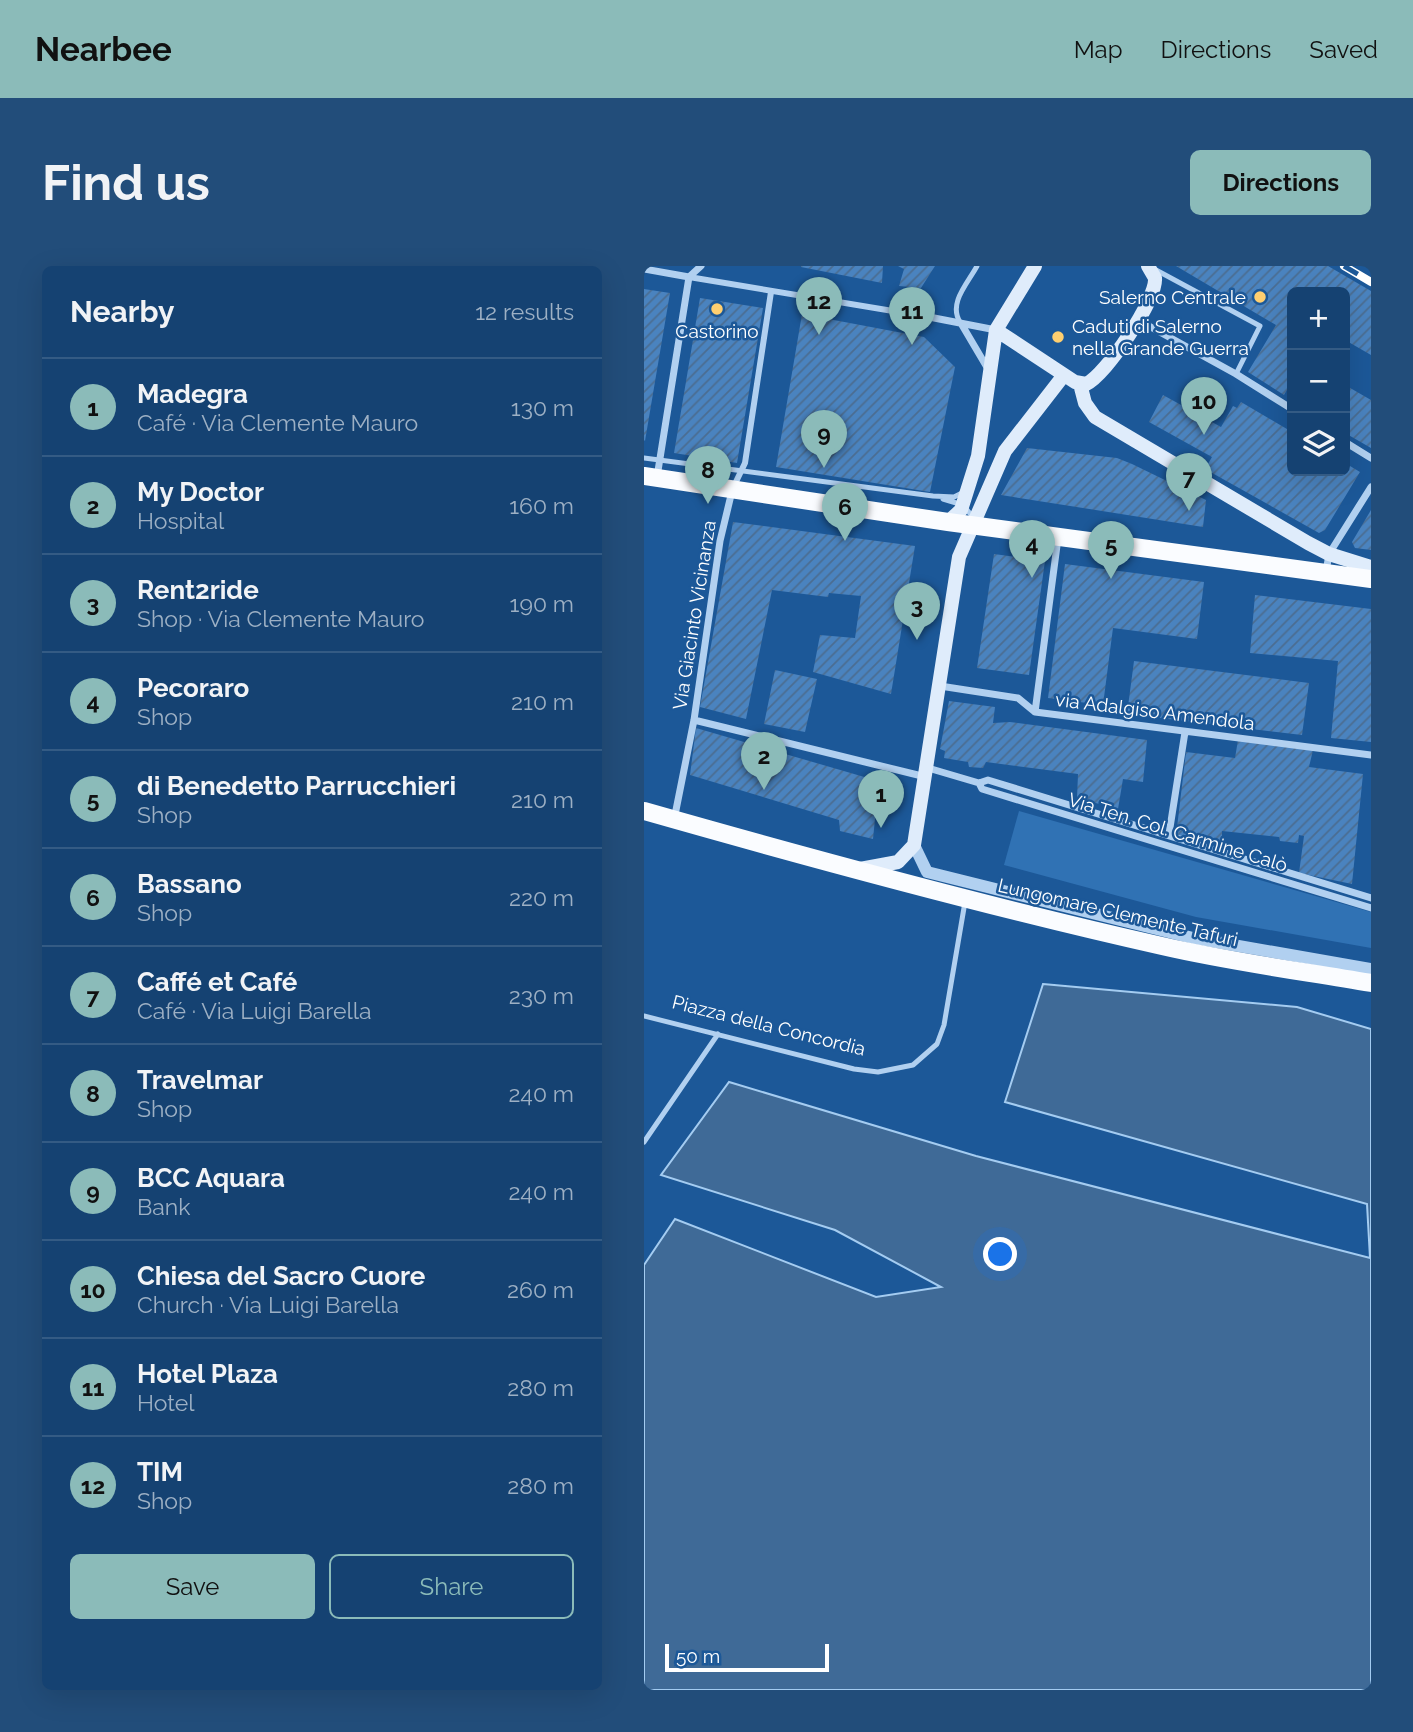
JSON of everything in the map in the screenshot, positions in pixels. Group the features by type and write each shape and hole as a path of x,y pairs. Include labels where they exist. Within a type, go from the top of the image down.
{"main road":[{"path":"948,522 963,505 978,456 988,369 996,330 1035,266"},
{"path":"1080,384 1098,377 1138,319 1155,288 1155,278 1149,266"},
{"path":"996,330 1080,384 1085,403 1095,417 1328,563 1371,579"},
{"path":"644,811 860,869 898,862 914,845 959,557 975,526 1005,451 1064,375"},
{"path":"654,471 732,490 975,526 1058,537 1371,567"},
{"name":"Lungomare Clemente Tafuri","path":"860,869 965,899 1164,947 1371,983"}],"street":[{"path":"654,471 689,277 701,266"},
{"path":"644,269 996,330"},
{"name":"Via Giacinto Vicinanza","path":"674,820 694,720 720,541 732,490 745,463 771,292"},
{"path":"1138,319 1236,373 1287,406"},
{"path":"962,325 988,369"},
{"path":"1350,445 1371,458"},
{"path":"1328,563 1371,487"},
{"path":"1035,712 1058,537"},
{"name":"via Adalgiso Amendola","path":"940,686 1018,698 1035,712 1371,755"},
{"name":"Via Ten. Col. Carmine Calò","path":"694,720 927,773 979,783 988,780 1371,898"},
{"path":"1169,834 1185,732"},
{"name":"Via Ten. Col. Carmine Calò","path":"979,783 982,789 1371,908"},
{"name":"Lungomare Clemente Tafuri","path":"914,845 927,872 1193,937 1371,969"}],"lane":[{"path":"962,325 956,314 956,303 977,266"},
{"path":"1149,266 1260,326 1236,373"},
{"path":"644,458 654,471 739,472 933,496 960,496 968,488"},
{"path":"933,496 963,505 971,512 975,526"},
{"name":"Piazza della Concordia","path":"644,1016 853,1069 878,1072 913,1065 937,1044 944,1025 965,899"},
{"path":"644,1142 718,1034"}],"shaded area":[{"path":"1019,811 1371,912 1371,948 1196,917 1004,865"},
{"path":"1043,984 1297,1007 1371,1029 1371,1690 644,1690 644,1265 675,1219 876,1297 941,1287 835,1230 661,1175 729,1082 976,1156 1370,1258 1367,1204 1005,1102"}],"building":[{"path":"883,266 882,283 801,267"},
{"path":"898,266 935,266 921,288 899,286 904,269"},
{"path":"1176,266 1328,266 1371,291 1371,355 1350,343 1350,287 1287,287 1287,390 1284,395 1248,372 1276,325"},
{"path":"644,289 670,293 645,441 644,440"},
{"path":"700,298 763,308 737,463 674,453"},
{"path":"802,314 924,337 955,367 930,492 776,467"},
{"path":"1350,388 1371,400 1371,448 1350,436"},
{"path":"1163,395 1221,427 1233,406 1237,408 1241,402 1287,429 1287,476 1350,476 1350,466 1360,472 1325,530 1319,533 1205,469 1212,457 1149,422"},
{"path":"1027,448 1117,458 1132,464 1206,500 1203,527 1001,495"},
{"path":"1371,510 1371,550 1355,548 1352,542"},
{"path":"733,522 915,546 891,694 813,672 820,635 855,638 861,596 829,593 828,597 772,590 746,719 700,707"},
{"path":"994,554 1045,561 1029,675 977,668"},
{"path":"1065,564 1204,582 1197,639 1113,628 1103,705 1048,698"},
{"path":"1255,595 1371,609 1371,742 1331,738 1338,661 1250,653"},
{"path":"1134,661 1309,683 1302,735 1127,714"},
{"path":"775,670 817,679 805,732 764,724"},
{"path":"949,701 995,707 993,723 1010,722 1147,740 1143,782 1123,779 1118,809 1077,798 1078,774 986,762 983,768 969,767 968,762 944,758 945,751 940,749"},
{"path":"696,728 885,783 882,800 877,799 873,839 840,831 839,820 690,775"},
{"path":"1238,740 1313,750 1309,767 1363,774 1352,884 1299,873 1304,836 1299,835 1298,843 1280,841 1279,837 1222,831 1222,845 1176,836 1186,752 1235,758"}],"railway":[{"path":"1344,266 1371,282"}],"place":[{"name":"Salerno Centrale","path":"1260,297"},
{"name":"Castorino","path":"717,309"},
{"name":"TIM","path":"819,335"},
{"name":"Caduti di Salerno nella Grande Guerra","path":"1058,337"},
{"name":"Hotel Plaza","path":"912,345"},
{"name":"Chiesa del Sacro Cuore","path":"1204,435"},
{"name":"BCC Aquara","path":"824,468"},
{"name":"Travelmar","path":"708,504"},
{"name":"Caffé et Café","path":"1189,511"},
{"name":"Bassano","path":"845,541"},
{"name":"Pecoraro","path":"1032,578"},
{"name":"di Benedetto Parrucchieri","path":"1111,579"},
{"name":"Rent2ride","path":"917,640"},
{"name":"My Doctor","path":"764,790"},
{"name":"Madegra","path":"881,828"}]}
